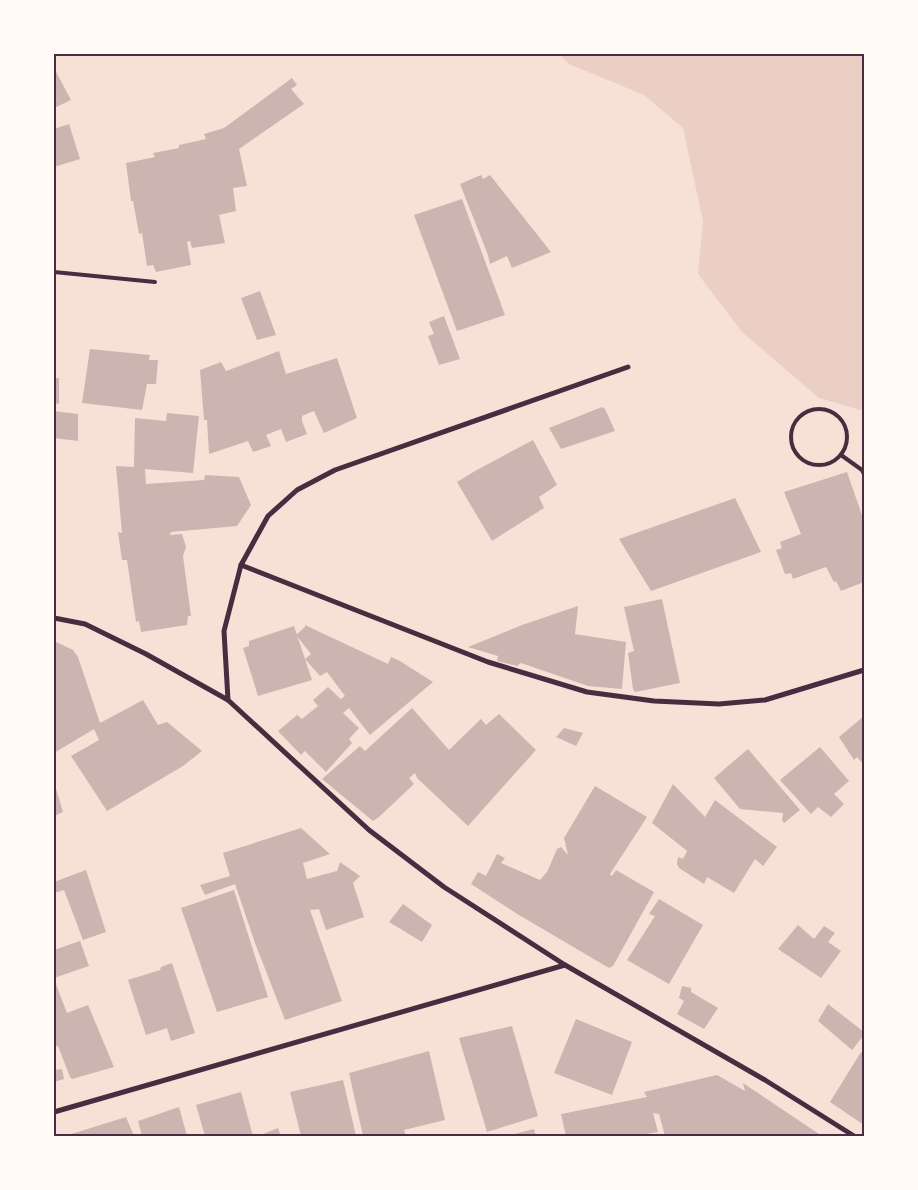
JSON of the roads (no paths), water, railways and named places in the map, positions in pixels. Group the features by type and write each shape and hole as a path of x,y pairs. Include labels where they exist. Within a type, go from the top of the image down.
{"street":[{"path":"228,700 224,631 241,565 268,516 296,490 335,470 628,367"},
{"path":"241,565 488,662 587,692 654,701 709,704 765,700 864,670"},
{"path":"54,618 85,624 146,654 228,700 369,830 444,887 565,965 765,1080 854,1136"},
{"path":"54,1112 565,965"}],"lane":[{"path":"54,272 155,282"},
{"path":"824,409 837,416 846,427 847,442 841,455 829,464 815,465 801,459 793,447 791,432 798,419 810,410 824,409"},
{"path":"841,455 862,470 864,474"}]}
